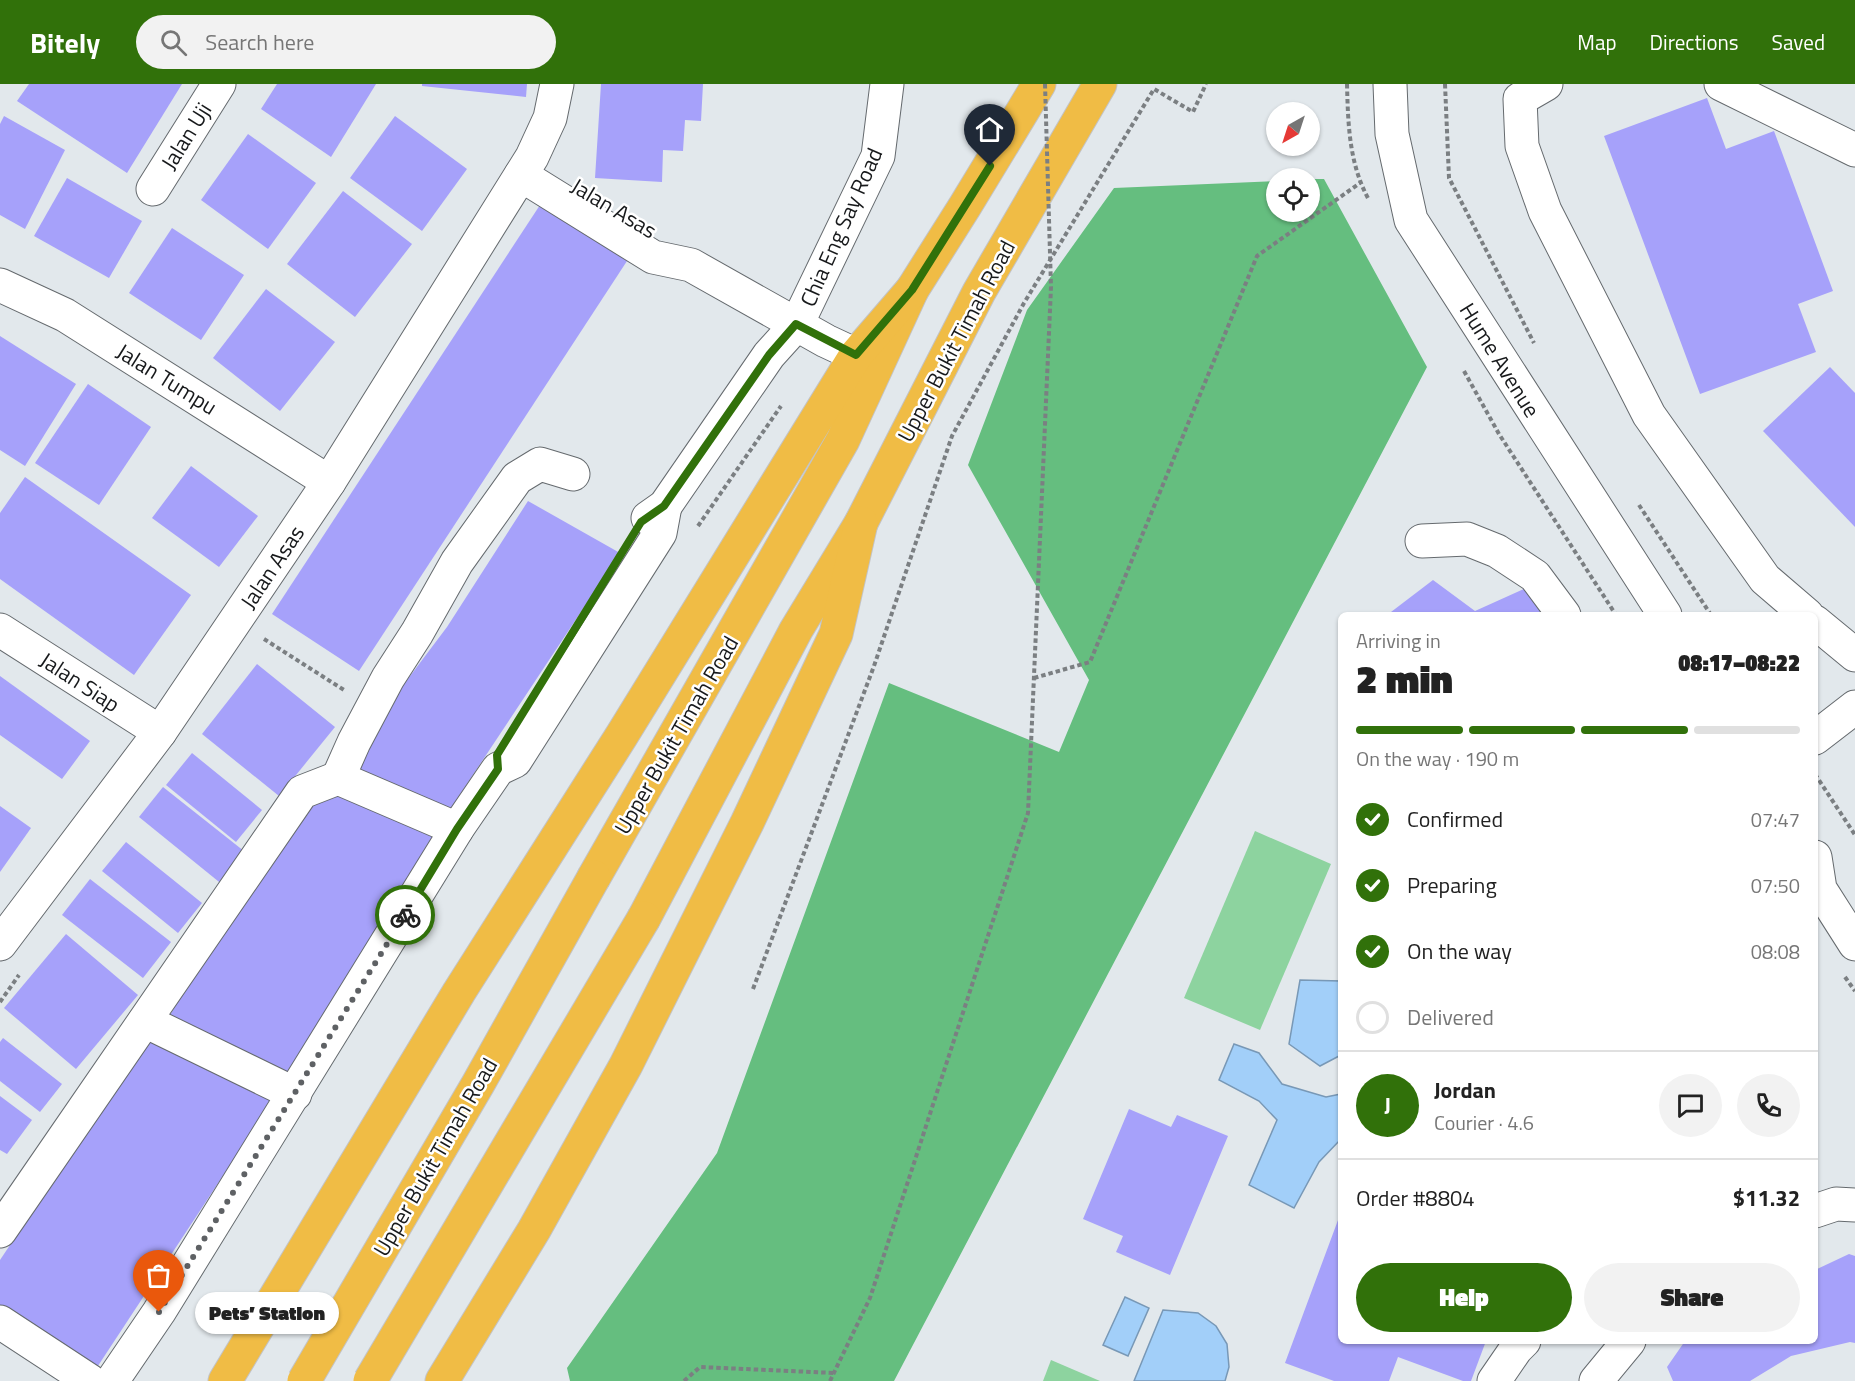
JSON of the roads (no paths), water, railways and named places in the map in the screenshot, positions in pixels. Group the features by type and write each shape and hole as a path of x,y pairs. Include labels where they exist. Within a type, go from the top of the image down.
{"highway":[{"name":"Upper Bukit Timah Road","path":"304,1381 478,1084 843,440 912,290 1039,84"},
{"name":"Upper Bukit Timah Road","path":"370,1381 644,918 796,630 861,523 979,292 1100,84"},
{"path":"225,1381 459,992 622,735 856,355 912,290"},
{"path":"442,1381 534,1230 626,1065 736,845 836,634 861,523"}],"street":[{"name":"Jalan Uji","path":"153,189 219,84"},
{"name":"Jalan Asas","path":"0,944 160,732 329,482 526,166 550,118 557,84"},
{"name":"Chia Eng Say Road","path":"112,1381 159,1312 457,829 498,769 515,761 660,533 664,506 769,355 796,324 878,156 887,84"},
{"name":"Hume Avenue","path":"1390,84 1392,134 1411,220 1663,612"},
{"path":"1546,84 1520,99 1522,146 1545,211 1649,415 1765,579 1804,612"},
{"path":"1721,84 1855,150"},
{"name":"Jalan Asas","path":"526,166 653,256 691,266 856,355"},
{"name":"Jalan Tumpu","path":"0,285 65,315 329,482"},
{"path":"338,778 372,708 458,562 517,478 540,464 573,474"},
{"path":"1422,541 1467,540 1497,551 1535,576 1562,612"},
{"path":"1818,624 1855,655"},
{"name":"Jalan Siap","path":"0,630 160,732"},
{"path":"1818,736 1855,707"},
{"path":"0,1231 302,792 338,778 457,829"},
{"path":"1818,860 1822,879 1855,944"},
{"path":"1822,879 1855,907"},
{"path":"145,1021 295,1094"},
{"path":"1818,1210 1836,1204 1855,1205"},
{"path":"0,1322 90,1381"},
{"path":"1494,1381 1521,1344"},
{"path":"1596,1381 1627,1344"}],"water":[{"path":"1300,980 1338,981 1338,1057 1320,1066 1289,1044"},
{"path":"1234,1044 1259,1053 1282,1084 1326,1097 1338,1095 1338,1142 1319,1162 1294,1208 1249,1185 1277,1120 1259,1101 1219,1080"},
{"path":"1125,1297 1149,1308 1128,1356 1103,1345"},
{"path":"1163,1310 1198,1313 1216,1326 1227,1344 1229,1367 1225,1381 1134,1381"}],"place":[{"name":"Pets’ Station","path":"159,1312"}]}
